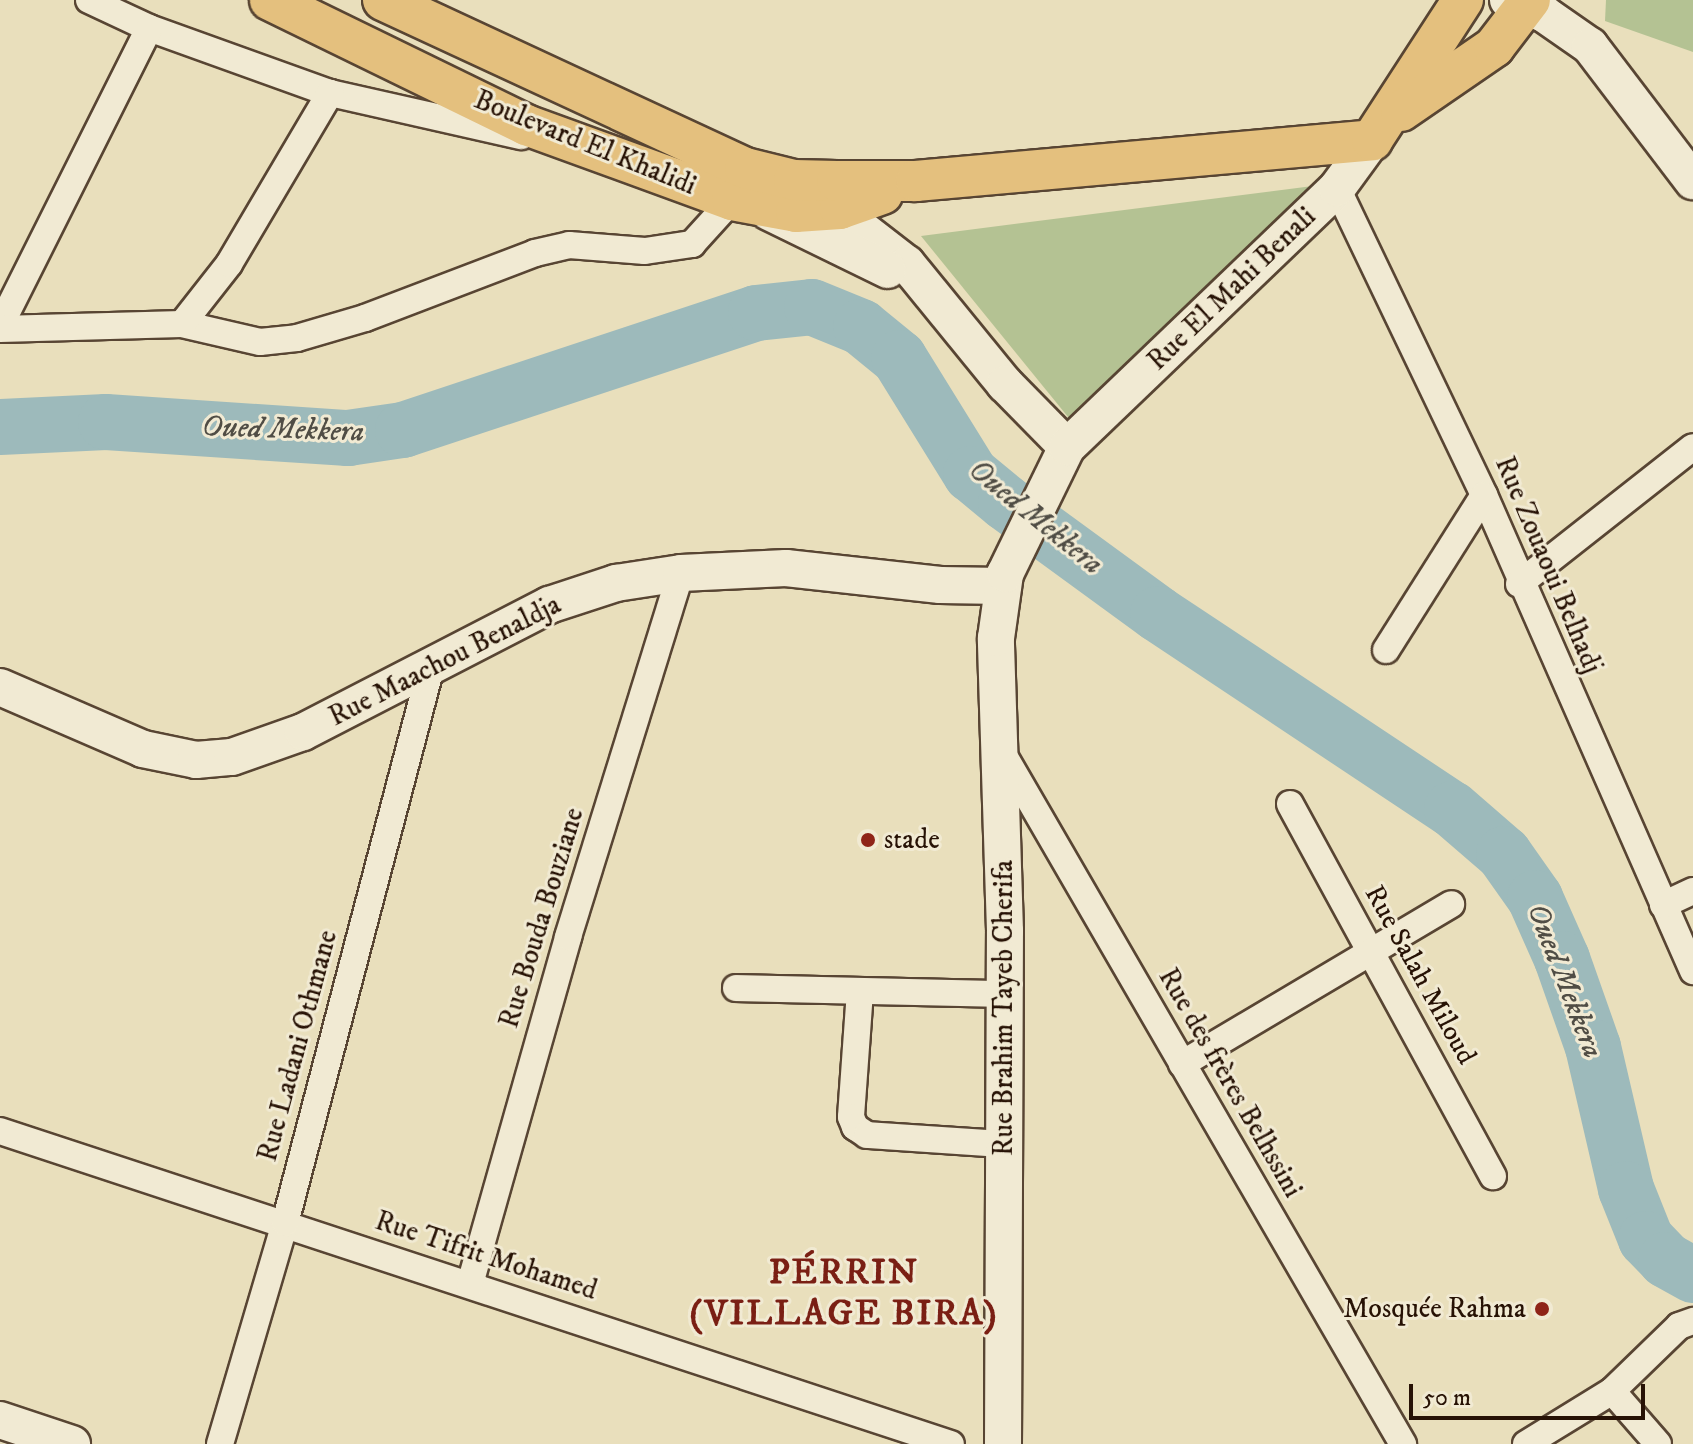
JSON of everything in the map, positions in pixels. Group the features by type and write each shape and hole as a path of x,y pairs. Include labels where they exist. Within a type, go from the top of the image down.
{"main road":[{"name":"Boulevard El Khalidi","path":"270,0 526,125 744,203 796,212 840,209 916,181"},
{"path":"383,0 715,155 794,180 840,209 930,290 1005,384 1059,459"},
{"path":"1379,131 1463,0"},
{"path":"794,180 916,181 1379,131 1494,47 1522,2 1590,46 1693,181"},
{"name":"Rue El Mahi Benali","path":"1059,459 1337,188 1379,131"},
{"path":"744,203 930,290"},
{"name":"Rue Brahim Tayeb Cherifa","path":"1003,1444 1003,754 996,650 1004,580 1059,459"},
{"name":"Rue Maachou Benaldja","path":"0,687 143,749 196,760 232,757 303,732 549,605 616,583 681,573 786,568 940,585 1004,580"},
{"path":"0,1420 72,1444"}],"street":[{"path":"89,0 149,28 330,93 607,155"},
{"path":"149,28 0,327 182,324 260,342 297,338 365,318 535,253 569,245 645,251 692,244 744,203"},
{"path":"182,324 229,264 330,93"},
{"name":"Rue Zouaoui Belhadj","path":"1337,188 1484,495 1519,584 1693,971"},
{"path":"1519,584 1692,452"},
{"path":"1386,650 1484,495"},
{"name":"Rue Bouda Bouziane","path":"470,1284 568,937 681,573"},
{"name":"Rue Ladani Othmane","path":"220,1444 285,1223 432,663"},
{"name":"Rue des frères Belhssini","path":"1003,754 1403,1444"},
{"name":"Rue Salah Miloud","path":"1290,804 1493,1176"},
{"path":"1663,905 1693,891"},
{"path":"1182,1064 1451,904"},
{"path":"736,988 1004,994"},
{"path":"860,991 851,1117 855,1127 867,1135 1004,1144"},
{"name":"Rue Tifrit Mohamed","path":"0,1131 951,1444"},
{"path":"1526,1444 1612,1391 1690,1321"},
{"path":"1612,1391 1658,1444"}],"green space":[{"path":"1606,0 1693,0 1693,52 1605,21"},
{"path":"1336,183 1077,428 921,236"}],"waterway":[{"name":"Oued Mekkera","path":"0,427 106,422 348,438 403,430 756,313 812,307 861,327 899,358 971,474 1006,503 1158,614 1452,809 1504,854 1535,898 1562,959 1593,1047 1626,1189 1646,1239 1666,1260 1693,1275"}],"place":[{"name":"stade","path":"868,840"},
{"name":"Mosquée Rahma","path":"1542,1309"}],"district":[{"name":"PÉRRIN (VILLAGE BIRA)","path":"844,1292"}]}
